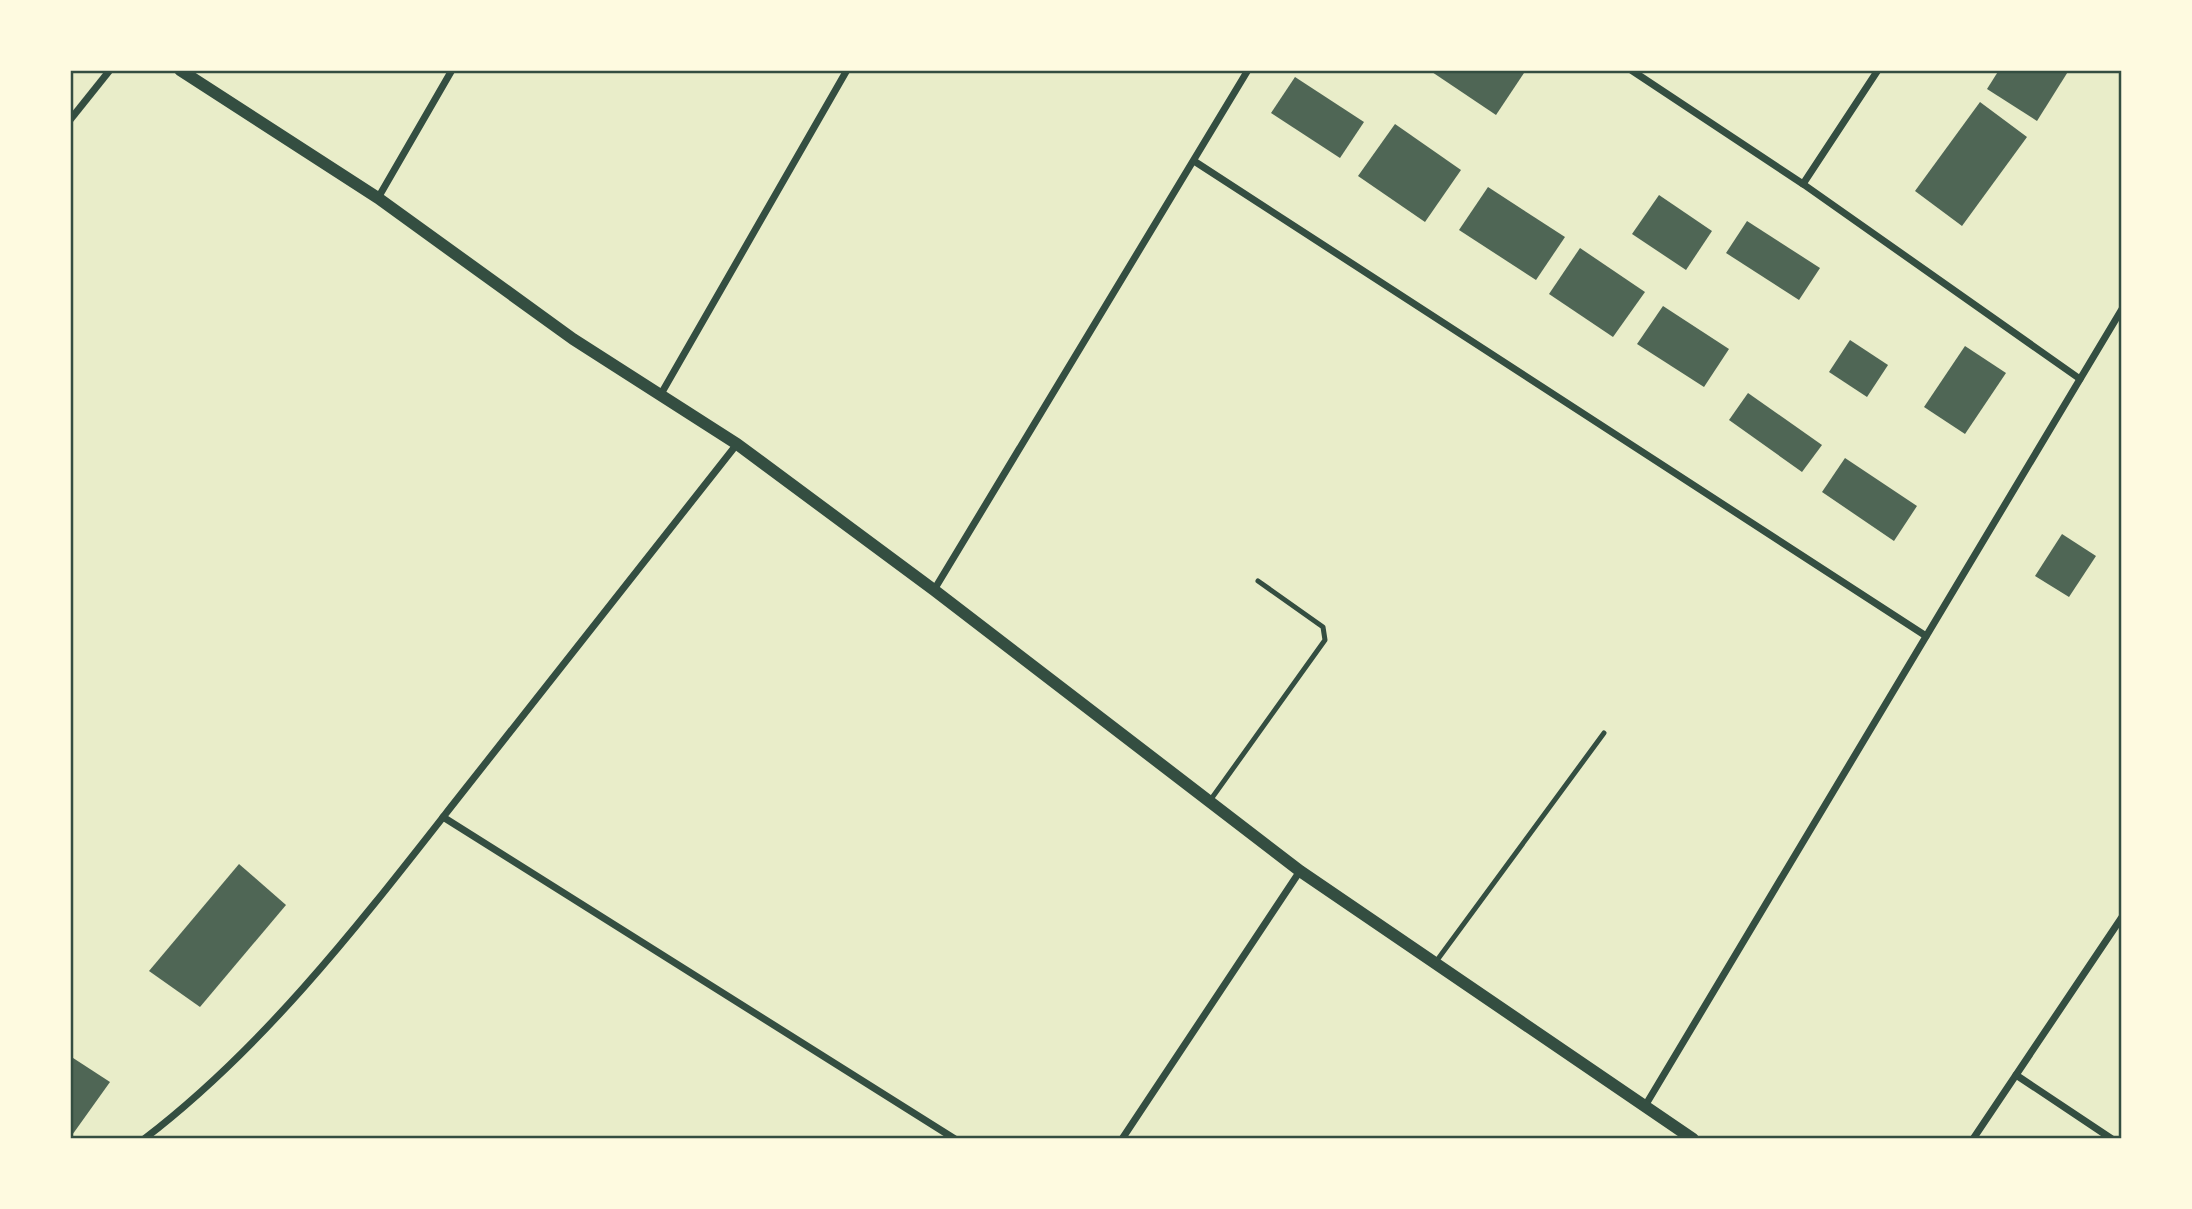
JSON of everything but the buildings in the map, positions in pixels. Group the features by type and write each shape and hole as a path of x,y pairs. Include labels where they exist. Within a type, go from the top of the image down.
{"street":[{"path":"70,120 110,70"},
{"path":"180,70 378,198 573,339 737,444 934,590 1300,872 1693,1139"},
{"path":"378,198 452,70"},
{"path":"660,394 848,70"},
{"path":"934,590 1248,70"},
{"path":"1630,70 1803,184 2080,379"},
{"path":"1803,184 1878,70"},
{"path":"1194,161 1926,636"},
{"path":"1645,1106 2122,309"},
{"path":"144,1139 175,1115 273,1022 375,904 737,444"},
{"path":"443,817 955,1139"},
{"path":"1122,1139 1300,872"},
{"path":"1973,1139 2122,917"},
{"path":"2016,1075 2112,1139"}],"lane":[{"path":"1209,802 1325,640 1323,627 1258,581"},
{"path":"1435,963 1604,733"}]}
